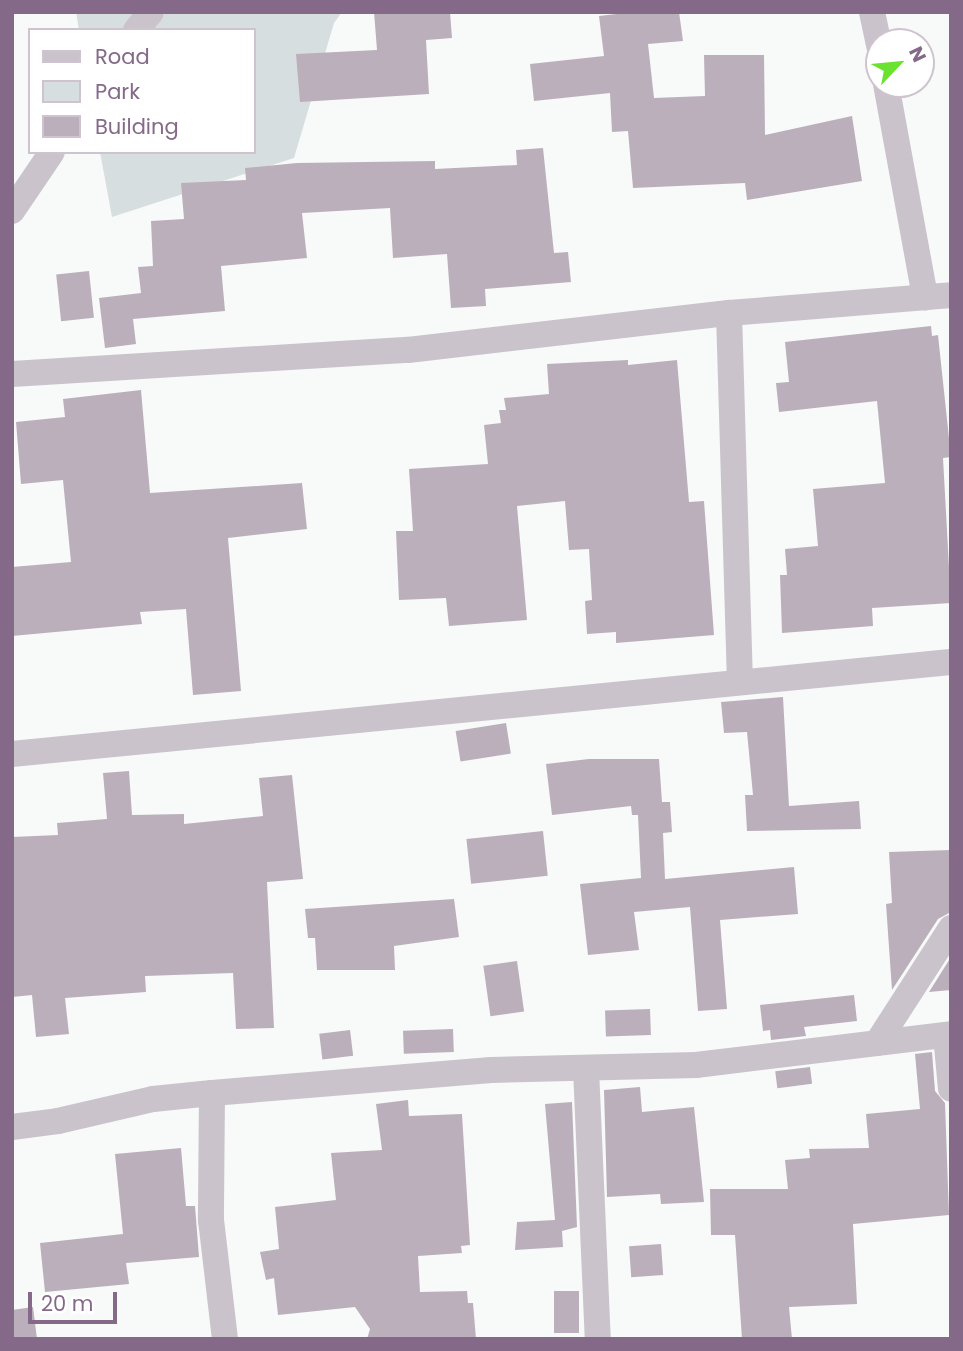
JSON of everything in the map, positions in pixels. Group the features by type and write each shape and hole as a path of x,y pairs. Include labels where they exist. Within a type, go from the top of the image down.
{"street":[{"path":"138,28 151,12"},
{"path":"12,374 408,350 729,313 938,296 889,98"},
{"path":"12,211 51,154"},
{"path":"729,313 740,681"},
{"path":"12,754 951,662"},
{"path":"877,1043 951,928"},
{"path":"12,1127 58,1122 153,1099 212,1093 491,1070 696,1065 948,1034 951,1089"},
{"path":"586,1069 598,1339"},
{"path":"212,1093 211,1220 225,1339"}],"green space":[{"path":"76,12 342,12 334,23 294,158 112,217 100,154 256,154 256,28 79,28"}],"building":[{"path":"374,12 450,12 452,38 426,40 429,94 300,102 296,54 377,50"},
{"path":"634,12 679,12 683,41 648,44 654,98 705,96 704,55 764,55 765,135 852,116 862,181 747,200 745,183 633,188 628,131 612,132 610,93 534,101 530,64 604,56 599,16"},
{"path":"543,148 554,253 568,252 571,282 485,289 486,306 451,308 447,254 393,258 390,208 302,213 307,258 221,266 225,311 133,319 136,344 105,348 99,298 141,293 138,267 153,266 151,221 184,219 181,183 246,180 245,168 297,163 435,161 435,169 517,165 516,150"},
{"path":"89,271 94,318 61,321 56,274"},
{"path":"931,326 932,336 938,335 951,457 943,458 951,603 872,608 873,626 782,633 780,575 787,575 785,549 818,546 813,489 885,483 877,401 779,412 776,383 789,382 785,342"},
{"path":"628,360 628,365 677,360 689,502 704,501 714,635 616,643 616,632 587,634 585,601 592,600 589,549 569,550 565,501 517,506 527,620 449,626 446,598 399,600 396,531 413,531 409,469 488,464 484,425 501,423 499,410 506,410 504,398 549,394 547,364"},
{"path":"141,390 150,493 302,483 307,529 228,538 241,691 193,695 186,609 140,612 142,624 12,636 12,567 71,562 63,480 21,484 16,422 65,417 63,399"},
{"path":"783,697 789,806 859,801 861,829 747,831 745,795 753,795 747,732 724,733 721,702"},
{"path":"506,723 511,754 460,762 456,731"},
{"path":"589,759 659,759 662,802 670,802 672,832 663,833 665,879 794,867 798,914 720,920 727,1009 698,1011 690,907 634,912 639,950 588,955 580,884 641,878 638,815 632,815 631,806 552,815 546,764"},
{"path":"129,771 132,815 184,814 184,824 263,816 259,778 292,775 303,879 267,882 274,1028 236,1029 233,973 145,976 146,992 65,998 69,1034 36,1037 32,995 12,997 12,837 58,835 57,823 107,819 103,773"},
{"path":"543,831 548,876 471,884 466,839"},
{"path":"951,850 951,912 938,919 892,990 886,904 892,903 889,852"},
{"path":"454,899 459,937 394,946 395,970 317,970 315,938 308,938 305,909"},
{"path":"951,957 951,990 929,992"},
{"path":"517,961 524,1012 490,1016 483,966"},
{"path":"854,995 857,1021 804,1027 806,1036 771,1040 770,1030 763,1031 760,1005"},
{"path":"650,1009 651,1035 606,1037 605,1011"},
{"path":"453,1029 454,1052 404,1054 403,1031"},
{"path":"350,1030 353,1056 322,1060 319,1034"},
{"path":"932,1052 935,1091 945,1103 949,1215 853,1224 857,1304 789,1307 792,1339 742,1339 735,1235 711,1235 710,1189 788,1189 785,1160 810,1158 809,1149 869,1148 866,1114 920,1109 915,1054"},
{"path":"810,1067 812,1084 777,1088 775,1071"},
{"path":"640,1087 642,1112 694,1107 704,1202 661,1204 660,1194 607,1197 604,1090"},
{"path":"408,1100 409,1116 462,1114 470,1245 461,1246 462,1253 418,1256 420,1292 467,1291 468,1303 473,1303 476,1339 367,1339 370,1329 355,1307 278,1315 274,1278 266,1280 260,1252 279,1249 275,1207 336,1200 331,1153 382,1150 376,1104"},
{"path":"572,1102 577,1227 562,1231 563,1247 515,1250 517,1222 555,1220 545,1104"},
{"path":"181,1148 186,1206 195,1206 199,1257 126,1263 129,1284 45,1292 40,1243 123,1234 115,1154"},
{"path":"661,1244 663,1275 631,1277 629,1246"},
{"path":"554,1291 579,1291 579,1333 554,1333"},
{"path":"33,1307 37,1339 12,1339 12,1310"}]}
